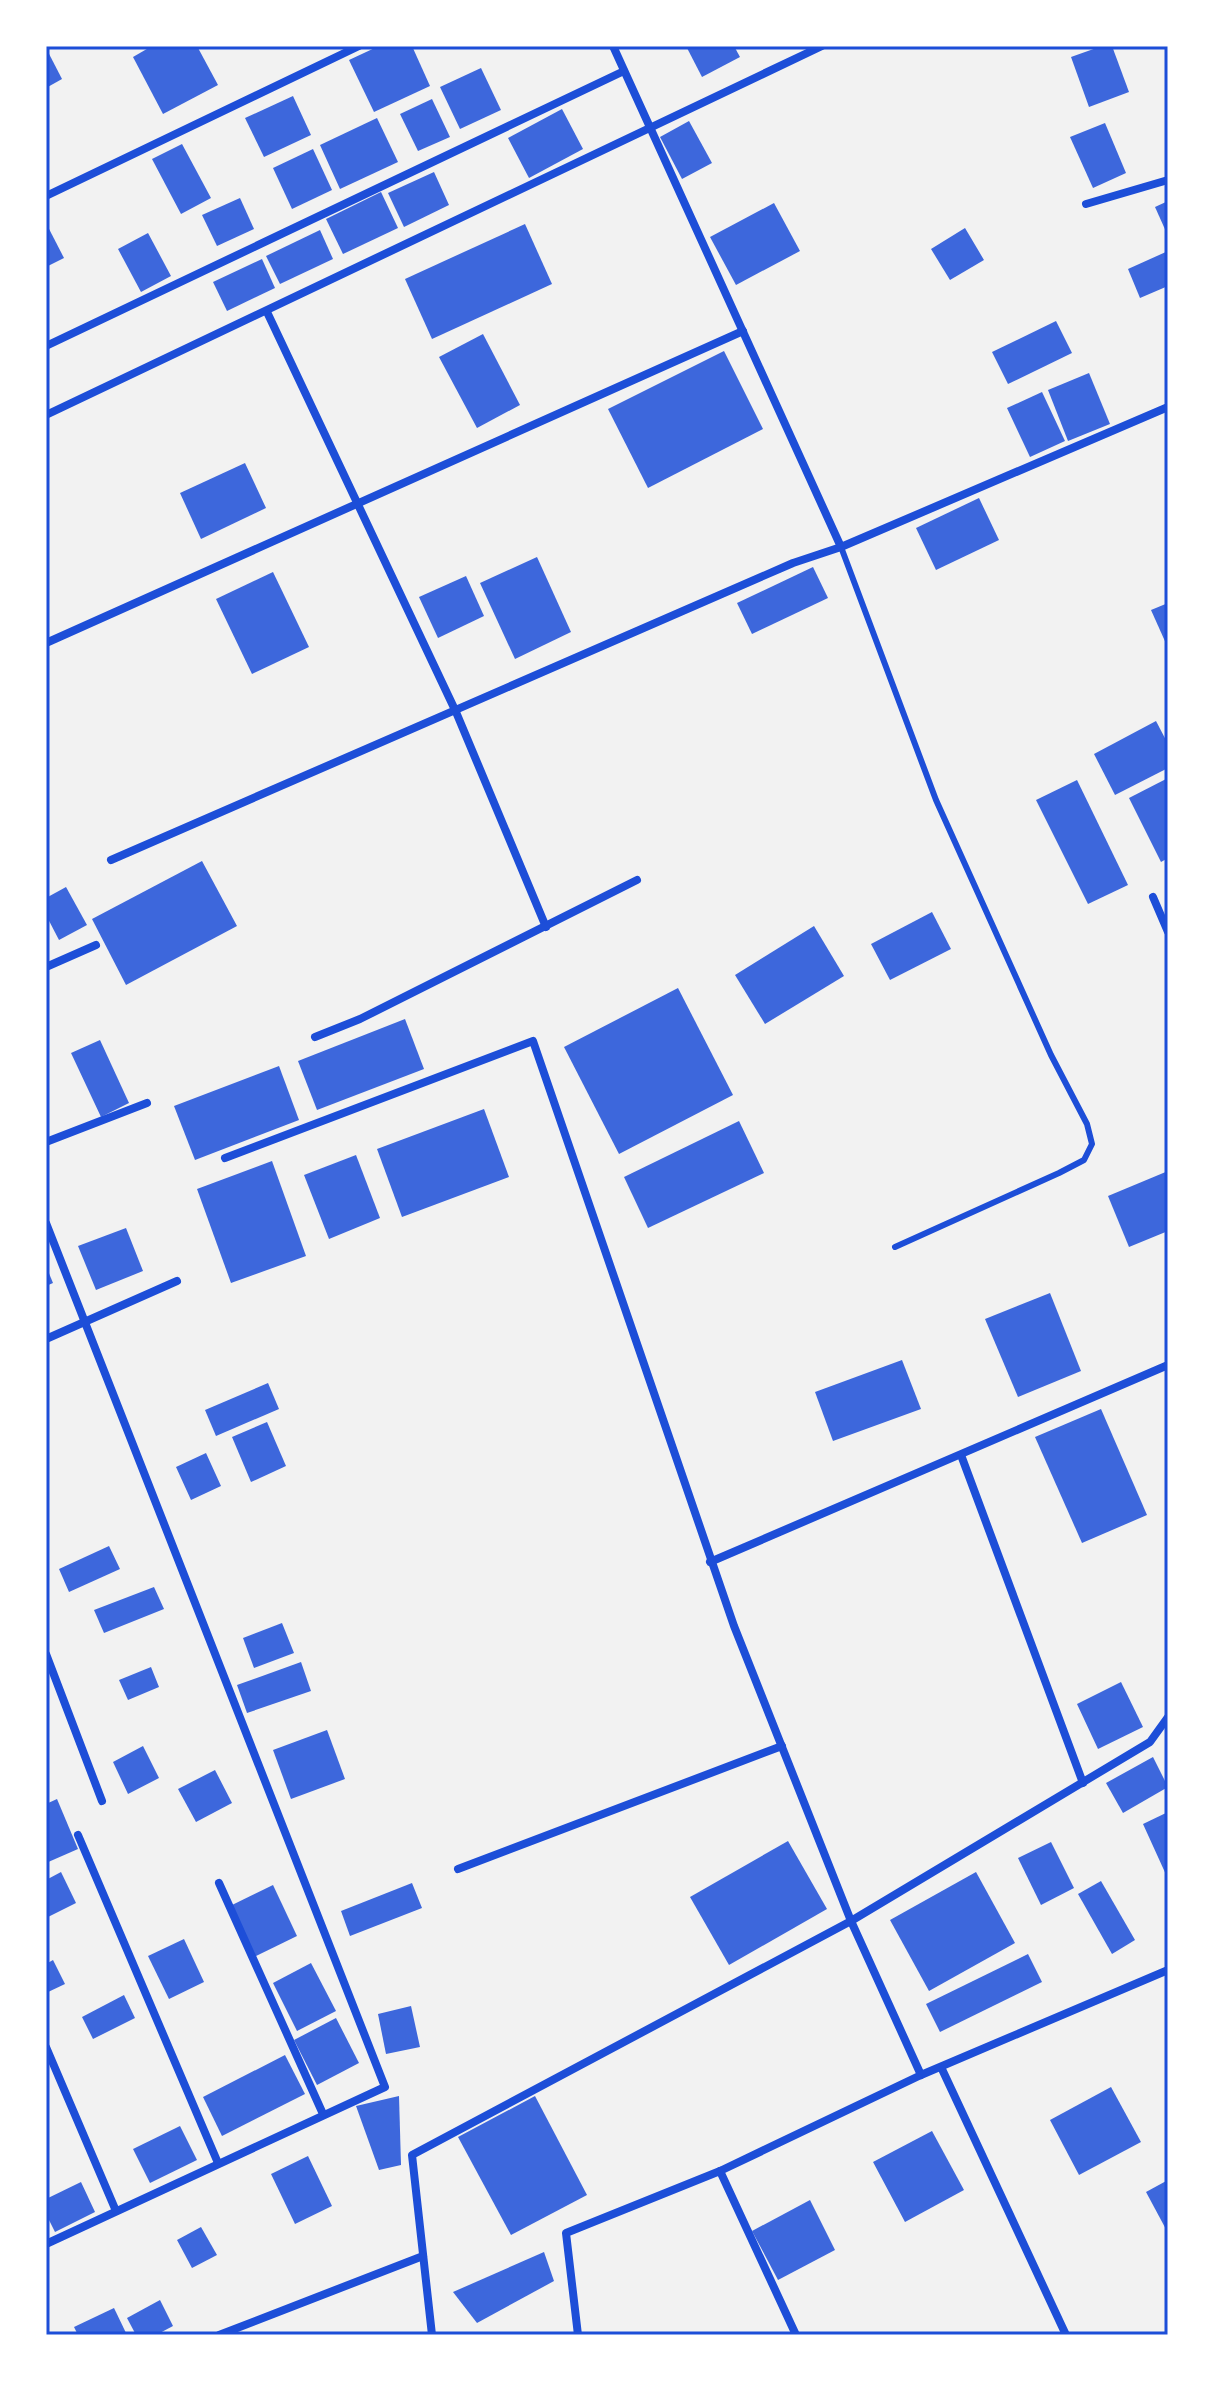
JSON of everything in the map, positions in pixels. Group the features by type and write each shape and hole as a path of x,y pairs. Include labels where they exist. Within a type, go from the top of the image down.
{"street":[{"path":"46,196 359,46"},
{"path":"613,46 841,547"},
{"path":"46,415 822,46"},
{"path":"46,346 624,71"},
{"path":"1086,204 1168,180"},
{"path":"267,312 456,712 546,927"},
{"path":"46,643 743,331"},
{"path":"111,860 309,771 456,712 793,563 841,547 1168,407"},
{"path":"315,1037 360,1019 637,880"},
{"path":"1153,897 1168,932"},
{"path":"46,967 96,945"},
{"path":"225,1158 533,1041 710,1562 851,1921 921,2075"},
{"path":"46,1142 147,1103"},
{"path":"46,1223 385,2087 46,2244"},
{"path":"46,1339 177,1281"},
{"path":"710,1562 1168,1365"},
{"path":"961,1455 1083,1783"},
{"path":"46,1654 102,1801"},
{"path":"432,2335 412,2155 851,1921 1150,1742 1168,1717"},
{"path":"458,1869 782,1746"},
{"path":"78,1835 218,2163"},
{"path":"219,1883 323,2114"},
{"path":"578,2335 566,2233 720,2171 921,2075 1168,1970"},
{"path":"46,2047 116,2211"},
{"path":"941,2067 1066,2335"},
{"path":"720,2171 796,2335"},
{"path":"219,2335 423,2256"}],"lane":[{"path":"841,547 936,800 1051,1055 1087,1124 1092,1144 1084,1160 895,1247"}],"building":[{"path":"152,46 197,46 218,85 163,114 133,57"},
{"path":"379,46 412,46 430,86 374,112 349,60"},
{"path":"686,46 734,46 740,57 702,77"},
{"path":"1102,46 1112,46 1129,92 1089,107 1071,57"},
{"path":"46,48 62,79 46,88"},
{"path":"481,68 501,110 460,129 440,87"},
{"path":"293,96 311,135 264,157 245,118"},
{"path":"432,99 450,137 418,151 400,114"},
{"path":"562,109 583,149 529,178 508,138"},
{"path":"377,118 398,162 340,189 320,145"},
{"path":"689,121 712,163 682,179 660,137"},
{"path":"1105,123 1126,173 1093,188 1070,137"},
{"path":"182,144 211,198 181,214 152,159"},
{"path":"313,149 332,190 292,209 273,168"},
{"path":"434,172 449,205 404,227 388,193"},
{"path":"381,192 398,228 343,254 326,219"},
{"path":"240,198 254,229 217,246 202,215"},
{"path":"1168,201 1168,236 1155,207"},
{"path":"774,203 800,251 736,285 710,237"},
{"path":"46,223 64,258 46,267"},
{"path":"525,224 552,284 432,339 405,279"},
{"path":"965,228 984,260 950,280 931,249"},
{"path":"320,230 333,259 280,284 266,256"},
{"path":"148,233 171,276 141,292 118,249"},
{"path":"1168,251 1168,286 1140,298 1128,269"},
{"path":"262,259 275,288 227,311 213,282"},
{"path":"1056,321 1072,353 1008,384 992,352"},
{"path":"483,334 520,405 477,428 439,357"},
{"path":"724,351 763,429 648,488 608,409"},
{"path":"1089,373 1110,424 1068,441 1048,390"},
{"path":"1042,392 1065,441 1030,457 1007,408"},
{"path":"245,463 266,508 201,539 180,493"},
{"path":"979,498 999,540 936,570 916,528"},
{"path":"537,557 571,632 515,659 480,583"},
{"path":"813,567 828,598 752,634 737,603"},
{"path":"273,572 309,647 252,674 216,599"},
{"path":"466,576 484,616 438,638 419,597"},
{"path":"1168,603 1168,648 1151,610"},
{"path":"1156,721 1168,744 1168,768 1115,795 1094,754"},
{"path":"1166,779 1168,858 1161,862 1129,798"},
{"path":"1077,780 1128,885 1088,904 1036,800"},
{"path":"202,861 237,926 126,985 92,919"},
{"path":"66,887 87,925 59,940 46,915 46,898"},
{"path":"932,912 951,949 890,980 871,944"},
{"path":"814,926 844,976 765,1024 735,975"},
{"path":"678,988 733,1095 619,1154 564,1047"},
{"path":"405,1019 424,1069 317,1110 298,1061"},
{"path":"100,1040 129,1103 101,1117 71,1053"},
{"path":"279,1066 299,1120 195,1160 174,1106"},
{"path":"484,1109 509,1177 402,1217 377,1149"},
{"path":"739,1121 764,1173 648,1228 624,1177"},
{"path":"356,1155 380,1218 329,1239 304,1175"},
{"path":"272,1161 306,1256 231,1283 197,1189"},
{"path":"1168,1171 1168,1231 1129,1247 1108,1196"},
{"path":"126,1228 143,1271 96,1290 78,1246"},
{"path":"46,1266 53,1283 46,1286"},
{"path":"1050,1293 1081,1371 1018,1397 985,1319"},
{"path":"902,1360 921,1409 833,1441 815,1392"},
{"path":"268,1383 279,1409 216,1436 205,1410"},
{"path":"1101,1409 1147,1515 1082,1543 1035,1437"},
{"path":"267,1422 286,1466 251,1482 232,1437"},
{"path":"206,1453 221,1486 191,1500 176,1467"},
{"path":"109,1546 120,1569 69,1592 59,1569"},
{"path":"154,1587 164,1609 104,1633 94,1610"},
{"path":"282,1623 294,1653 254,1668 243,1638"},
{"path":"301,1662 311,1691 247,1713 237,1685"},
{"path":"151,1667 159,1687 128,1700 119,1680"},
{"path":"1121,1682 1143,1727 1098,1749 1077,1704"},
{"path":"327,1730 345,1779 291,1799 273,1750"},
{"path":"143,1746 159,1778 128,1794 113,1762"},
{"path":"1153,1757 1168,1787 1123,1813 1106,1783"},
{"path":"215,1770 232,1803 196,1822 178,1789"},
{"path":"57,1799 78,1849 46,1863 46,1804"},
{"path":"1168,1812 1168,1879 1143,1824"},
{"path":"788,1841 827,1909 729,1965 690,1897"},
{"path":"1051,1842 1074,1888 1041,1905 1018,1858"},
{"path":"61,1872 76,1903 46,1918 46,1880"},
{"path":"976,1872 1015,1943 929,1991 890,1920"},
{"path":"1101,1881 1135,1940 1112,1954 1078,1894"},
{"path":"412,1883 422,1908 350,1936 341,1911"},
{"path":"273,1885 297,1936 254,1957 230,1906"},
{"path":"184,1939 204,1982 169,1999 148,1956"},
{"path":"1028,1954 1042,1982 940,2032 926,2004"},
{"path":"53,1960 65,1984 46,1993 46,1964"},
{"path":"311,1963 336,2011 297,2031 273,1983"},
{"path":"124,1995 135,2018 93,2039 82,2017"},
{"path":"411,2006 420,2047 386,2054 378,2014"},
{"path":"336,2018 359,2063 317,2085 294,2040"},
{"path":"285,2055 305,2094 222,2136 203,2097"},
{"path":"1111,2087 1141,2142 1079,2175 1050,2120"},
{"path":"399,2096 401,2165 379,2170 356,2106"},
{"path":"535,2096 587,2195 511,2235 458,2137"},
{"path":"180,2126 197,2160 150,2183 133,2149"},
{"path":"932,2131 964,2190 905,2222 873,2162"},
{"path":"308,2156 332,2206 295,2224 271,2174"},
{"path":"1168,2180 1168,2233 1146,2192"},
{"path":"81,2182 95,2212 55,2232 46,2214 46,2199"},
{"path":"810,2200 835,2250 778,2280 752,2231"},
{"path":"201,2227 217,2255 192,2268 177,2240"},
{"path":"544,2252 554,2281 477,2323 453,2292"},
{"path":"160,2300 173,2326 156,2335 136,2335 127,2318"},
{"path":"114,2308 127,2335 78,2335 74,2327"}]}
